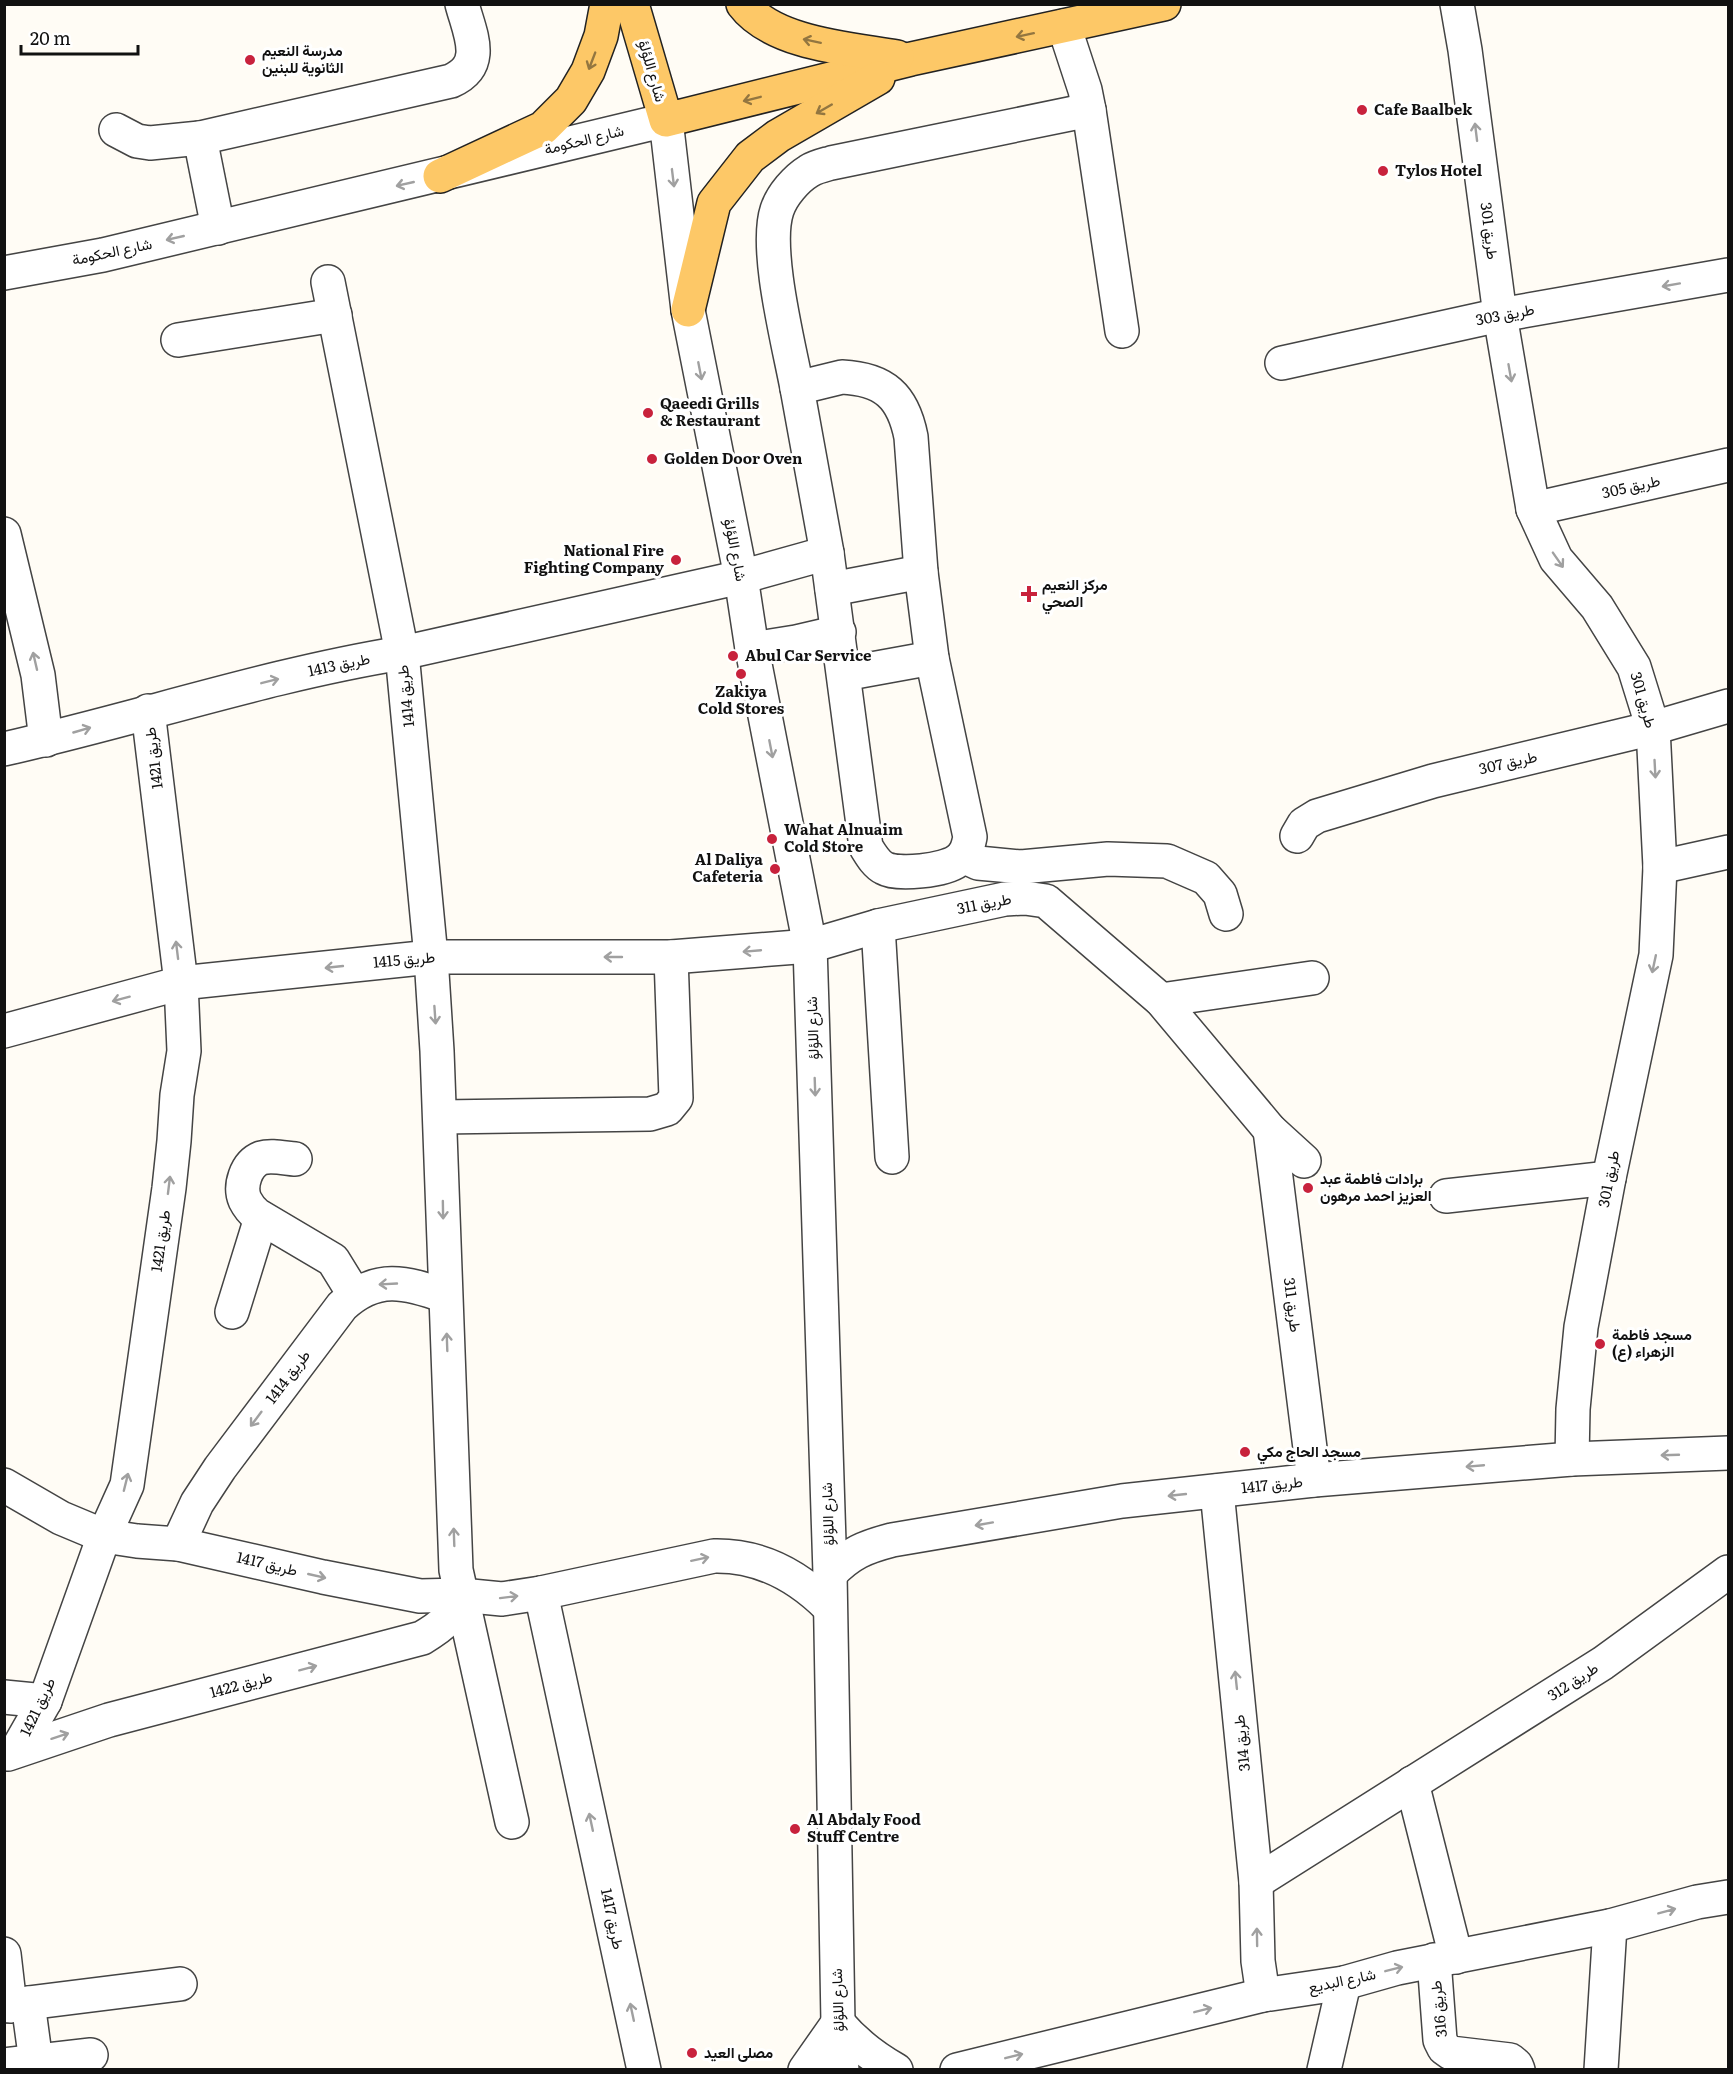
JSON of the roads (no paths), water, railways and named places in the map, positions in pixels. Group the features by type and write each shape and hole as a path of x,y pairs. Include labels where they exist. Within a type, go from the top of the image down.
{"main road":[{"path":"440,176 543,128 571,100 588,71 601,36 607,4"},
{"name":"شارع اللؤلؤ","path":"632,4 666,120"},
{"path":"742,4 761,21 791,37 911,59"},
{"name":"شارع الحكومة","path":"666,120 911,59 1164,4"},
{"path":"688,310 714,202 750,156 778,136 911,59"}],"street":[{"path":"116,130 137,141 150,143 200,138 440,84 462,76 474,57 462,4"},
{"name":"طريق 301","path":"1457,4 1500,315 1533,509 1556,559 1597,607 1634,667 1653,728 1660,867 1656,955 1609,1178 1581,1327 1573,1409 1572,1459"},
{"path":"1064,26 1085,90 1089,110 1122,332"},
{"path":"797,388 842,377 875,382 901,405 908,421 921,572 932,657 969,827 970,837 963,856 955,863 903,873 885,869 871,856 866,847 827,553 777,281 773,246 776,211 785,194 810,170 831,163 1089,110"},
{"name":"شارع الحكومة","path":"4,273 103,255 666,120"},
{"name":"شارع اللؤلؤ","path":"666,120 688,310 810,946 830,1574 838,2023 842,2070"},
{"path":"200,138 218,228"},
{"name":"طريق 303","path":"1282,363 1500,315 1728,275"},
{"name":"طريق 1414","path":"328,282 402,653 431,957 441,1117 445,1296 456,1570 512,1822"},
{"path":"178,340 335,315"},
{"name":"طريق 305","path":"1533,509 1728,465"},
{"path":"4,534 38,675 46,740"},
{"name":"طريق 1413","path":"4,749 350,662 402,653 741,577 827,553"},
{"path":"832,589 921,572"},
{"path":"752,649 839,632"},
{"path":"844,674 932,657"},
{"name":"طريق 307","path":"1297,836 1304,825 1317,816 1338,809 1433,781 1653,728 1728,706"},
{"name":"طريق 1421","path":"11,1753 45,1701 104,1536 127,1485 167,1199 177,1095 184,1051 181,983 148,711"},
{"path":"1660,867 1728,852"},
{"path":"963,856 978,862 1021,867 1108,860 1167,861 1206,878 1220,894 1226,914"},
{"name":"طريق 311","path":"810,946 878,927 1005,899 1025,898 1046,902 1161,1000 1270,1130 1304,1161"},
{"path":"878,927 892,1157"},
{"name":"طريق 1415","path":"4,1031 181,983 431,957 671,957 810,946"},
{"path":"441,1117 650,1114 667,1109 676,1098 671,957"},
{"path":"1161,1000 1312,978"},
{"name":"طريق 311","path":"1270,1130 1314,1480"},
{"path":"295,1159 270,1156 259,1159 250,1166 245,1176 244,1197 249,1207 261,1218 333,1260 354,1294"},
{"path":"1446,1196 1609,1178"},
{"path":"232,1312 261,1218"},
{"name":"طريق 1414","path":"178,1544 197,1503 220,1468 342,1305 354,1294 384,1283 417,1286 445,1296"},
{"name":"طريق 1417","path":"830,1574 843,1560 857,1550 892,1540 1122,1501 1314,1480 1572,1459 1728,1453"},
{"name":"طريق 1417","path":"4,1485 61,1518 104,1536 178,1544 323,1577 420,1596 461,1595 501,1599 541,1593 714,1556 736,1556 777,1568 813,1591 829,1607"},
{"name":"طريق 314","path":"1216,1491 1256,1882 1258,1961 1263,1995"},
{"name":"طريق 312","path":"1256,1882 1603,1663 1728,1572"},
{"name":"طريق 1417","path":"541,1593 644,2070"},
{"name":"طريق 1422","path":"11,1753 108,1720 422,1638 441,1628 461,1595"},
{"path":"4,1697 45,1701"},
{"path":"1412,1783 1445,1958"},
{"name":"شارع البديع","path":"957,2070 1263,1995 1344,1983 1397,1968 1610,1926 1698,1902 1728,1897"},
{"path":"1602,2070 1610,1926"},
{"path":"4,1953 14,2005 20,2063 91,2055"},
{"name":"طريق 316","path":"1445,1958 1440,2040 1444,2048 1451,2053 1510,2060 1518,2070"},
{"path":"1324,2070 1344,1983"},
{"path":"14,2005 180,1984"},
{"path":"806,2070 838,2023 867,2052 896,2070"}],"place":[{"name":"مدرسة النعيم الثانوية للبنين","path":"250,60"},
{"name":"Cafe Baalbek","path":"1362,110"},
{"name":"Tylos Hotel","path":"1383,171"},
{"name":"Qaeedi Grills & Restaurant","path":"648,413"},
{"name":"Golden Door Oven","path":"652,459"},
{"name":"National Fire Fighting Company","path":"676,560"},
{"name":"مركز النعيم الصحي","path":"1029,594"},
{"name":"Abul Car Service","path":"733,656"},
{"name":"Zakiya Cold Stores","path":"741,674"},
{"name":"Wahat Alnuaim Cold Store","path":"772,839"},
{"name":"Al Daliya Cafeteria","path":"775,869"},
{"name":"برادات فاطمة عبد العزيز احمد مرهون","path":"1308,1188"},
{"name":"مسجد فاطمة الزهراء (ع)","path":"1600,1344"},
{"name":"مسجد الحاج مكي","path":"1245,1452"},
{"name":"Al Abdaly Food Stuff Centre","path":"795,1829"},
{"name":"مصلى العيد","path":"692,2053"}]}
